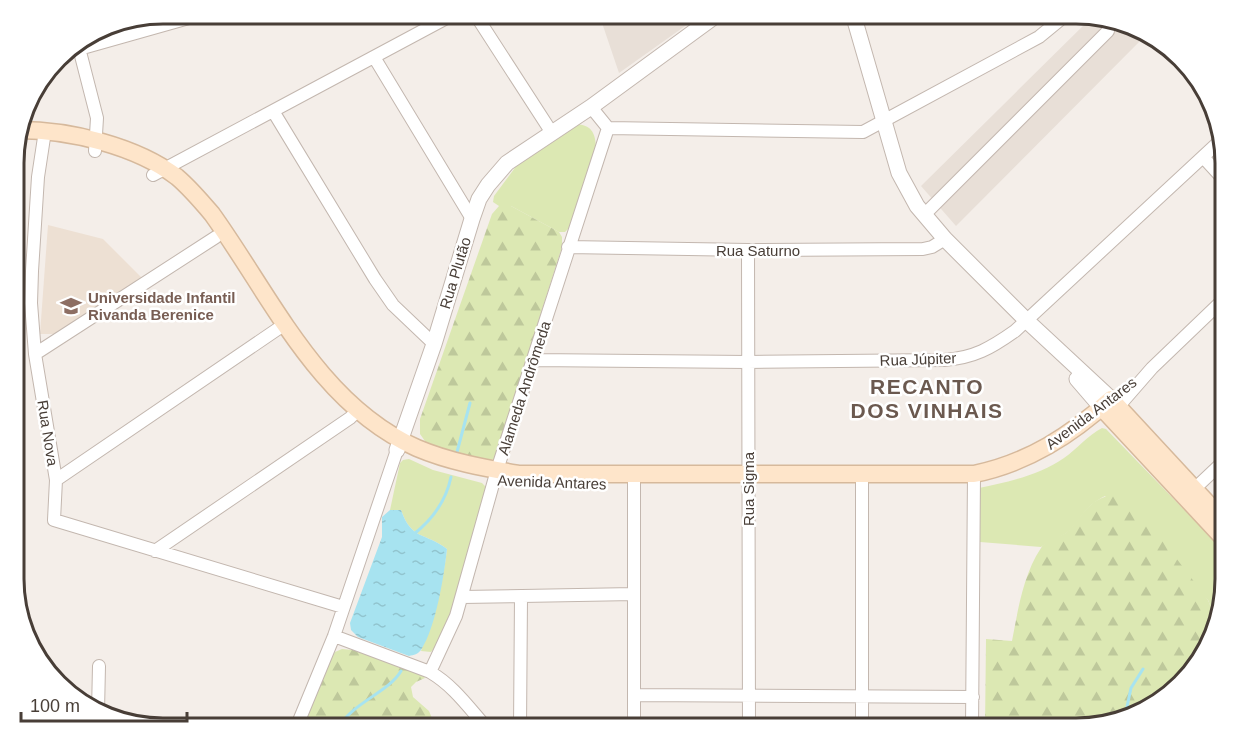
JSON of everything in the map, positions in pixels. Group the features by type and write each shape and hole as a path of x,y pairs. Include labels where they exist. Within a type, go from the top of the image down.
{"main road":[{"name":"Avenida Antares","path":"28,132 96,146 119,158 159,172 182,195 196,202 224,230 314,379 354,414 374,436 398,445 444,469 496,475 519,484 634,479 862,480 1002,477 1044,462 1074,443 1110,407"},
{"name":"Avenida Antares","path":"27,138 45,136"},
{"name":"Avenida Antares","path":"196,202 216,237 281,327"},
{"path":"1110,407 1190,493 1215,527"},
{"path":"1190,493 1215,514"}],"street":[{"path":"97,41 164,24"},
{"path":"159,172 435,24"},
{"path":"481,24 552,133"},
{"name":"Rua Plutão","path":"300,718 334,636 434,344 479,199 501,169 591,107 703,24"},
{"path":"856,24 904,185 924,215 945,239 1110,407"},
{"path":"591,107 608,128 858,134 1039,37 1055,24"},
{"path":"924,215 1108,31"},
{"path":"80,52 97,118 96,146"},
{"path":"374,57 472,219"},
{"path":"273,111 381,288 409,321 434,344"},
{"name":"Alameda Andrômeda","path":"430,672 453,624 462,597 496,475 608,128"},
{"name":"Rua Nova","path":"45,136 38,177 32,271 35,354 56,480 54,519 155,551"},
{"name":"Rua Júpiter","path":"533,360 748,362 956,359 983,352 1015,331 1214,147"},
{"path":"1203,157 1215,170"},
{"path":"35,354 216,237"},
{"name":"Rua Saturno","path":"568,247 748,250 923,249 932,247 945,239"},
{"name":"Rua Sigma","path":"748,250 749,718"},
{"name":"Avenida Antares","path":"1110,407 1215,308"},
{"path":"56,480 281,327"},
{"path":"155,551 354,414"},
{"path":"1190,493 1215,469"},
{"path":"972,718 974,478"},
{"path":"634,479 634,718"},
{"path":"862,480 862,718"},
{"path":"155,551 343,607"},
{"path":"462,597 634,594"},
{"path":"520,718 521,597"},
{"path":"334,636 430,672 448,684 478,718"},
{"path":"98,701 99,666"},
{"path":"634,695 973,697"}],"shaded area":[{"path":"602,24 688,24 619,73"},
{"path":"1084,24 1112,29 1141,40 956,226 921,186"},
{"name":"Universidade Infantil Rivanda Berenice","path":"48,225 103,239 143,279 55,334 40,334"}],"green space":[{"path":"576,124 591,130 596,146 569,228 565,232 559,232 511,206 499,206 493,202 494,196 517,165"},
{"path":"499,206 511,206 559,232 562,237 562,247 495,458 489,462 427,444 420,434 420,419 492,214"},
{"path":"1102,428 1106,429 1215,542 1215,588 1211,609 1208,600 1105,496 1089,507 1067,533 1041,547 980,542 979,488 1045,469 1064,458"},
{"path":"409,459 433,470 482,483 488,492 458,596 431,652 421,651 437,601 447,549 410,527 401,510 390,510 400,463"},
{"path":"1117,493 1127,497 1135,504 1208,600 1211,609 1210,615 1196,649 1181,671 1168,684 1138,704 1121,711 1085,718 985,718 986,639 1012,641 1025,581 1041,548 1044,544 1068,532 1086,510 1095,502"},
{"path":"342,649 353,650 421,674 425,678 411,687 413,697 429,711 432,718 305,718 335,652"}],"water":[{"path":"390,510 401,510 410,527 447,549 431,628 421,650 409,656 358,637 351,630 350,623 382,537 382,517"}],"waterway":[{"path":"457,452 470,403"},
{"path":"414,534 438,509 451,477"},
{"path":"1127,709 1131,688 1143,669"},
{"path":"345,718 388,686 401,671"}],"place":[{"name":"Universidade Infantil Rivanda Berenice","path":"71,306"}],"district":[{"name":"RECANTO DOS VINHAIS","path":"927,398"}]}
